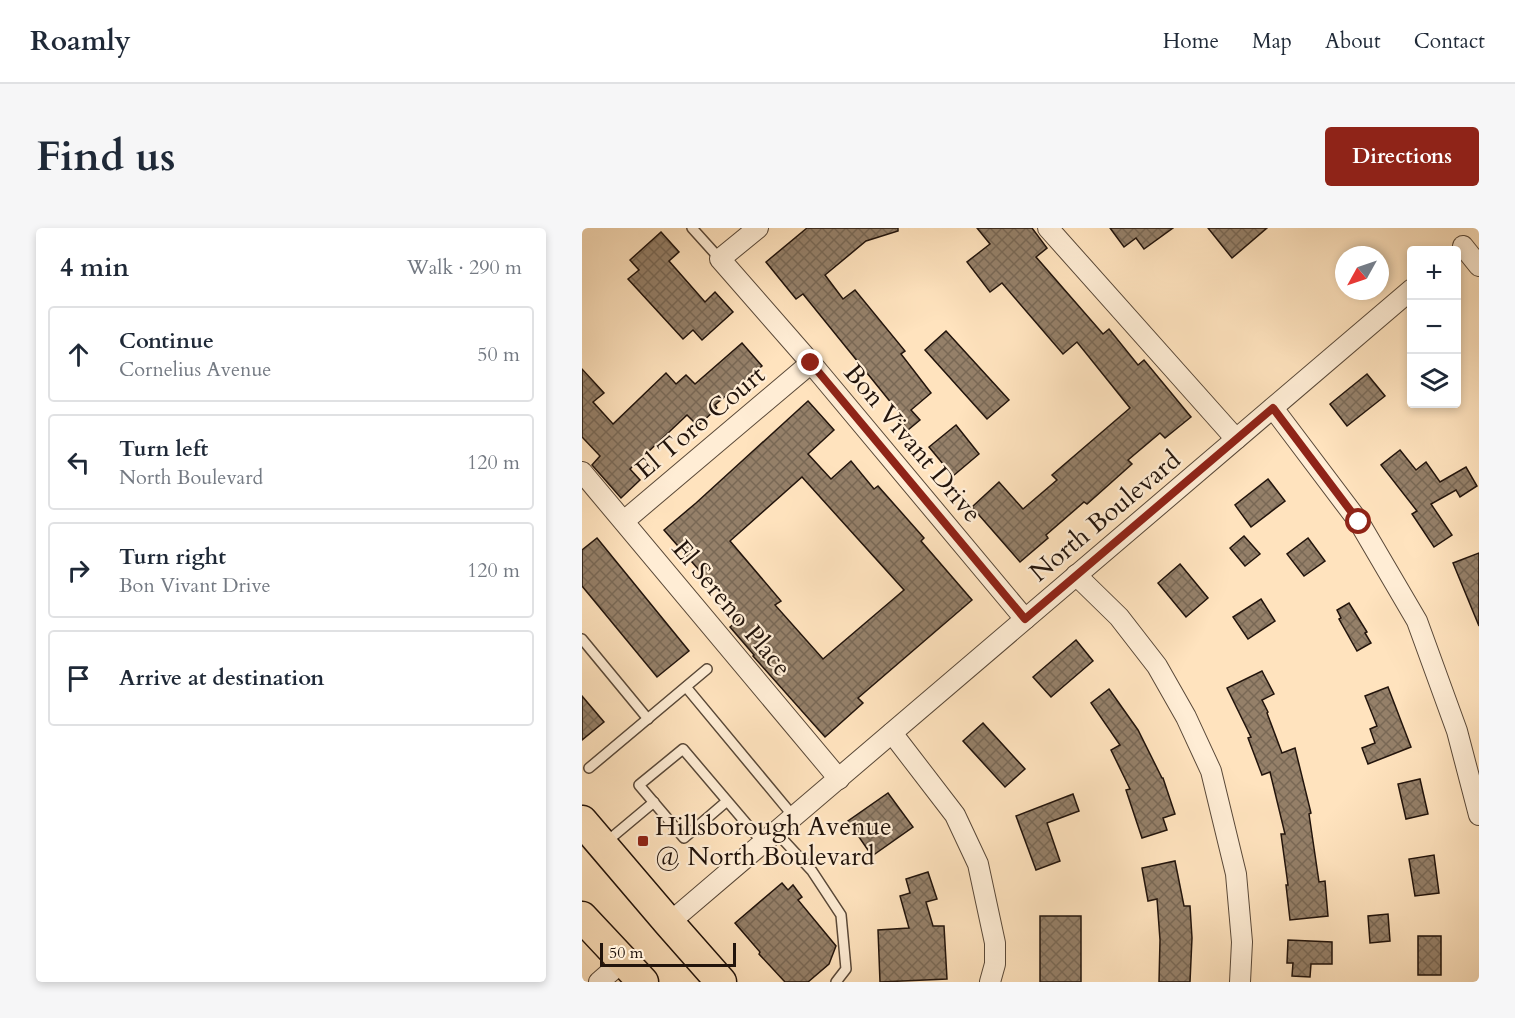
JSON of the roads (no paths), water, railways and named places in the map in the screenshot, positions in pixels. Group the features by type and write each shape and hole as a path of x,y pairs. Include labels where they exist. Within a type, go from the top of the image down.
{"main road":[{"path":"582,821 721,982"},
{"path":"582,917 633,971"}],"street":[{"path":"720,259 758,228"},
{"path":"1048,228 1236,440"},
{"path":"1466,245 1479,267"},
{"name":"Bon Vivant Drive","path":"720,259 811,363 1025,619"},
{"name":"North Boulevard","path":"669,923 1407,293"},
{"name":"El Toro Court","path":"624,521 811,363"},
{"path":"1273,408 1359,522 1417,621 1457,731 1479,815"},
{"name":"El Sereno Place","path":"582,472 839,779"},
{"path":"1076,575 1119,617 1157,666 1186,717 1211,771 1236,874 1242,942 1240,982"},
{"path":"892,733 955,815 978,864 995,943 995,964 990,982"},
{"path":"599,982 633,971"}],"lane":[{"path":"692,228 720,259"},
{"path":"582,639 648,719"},
{"path":"589,768 707,669"},
{"path":"686,687 794,817"},
{"path":"727,801 684,838 639,785 683,749 727,801 812,871 841,915 846,969 836,982"},
{"path":"603,845 654,802"}],"place":[{"name":"Hillsborough Avenue @ North Boulevard","path":"643,841"}]}
